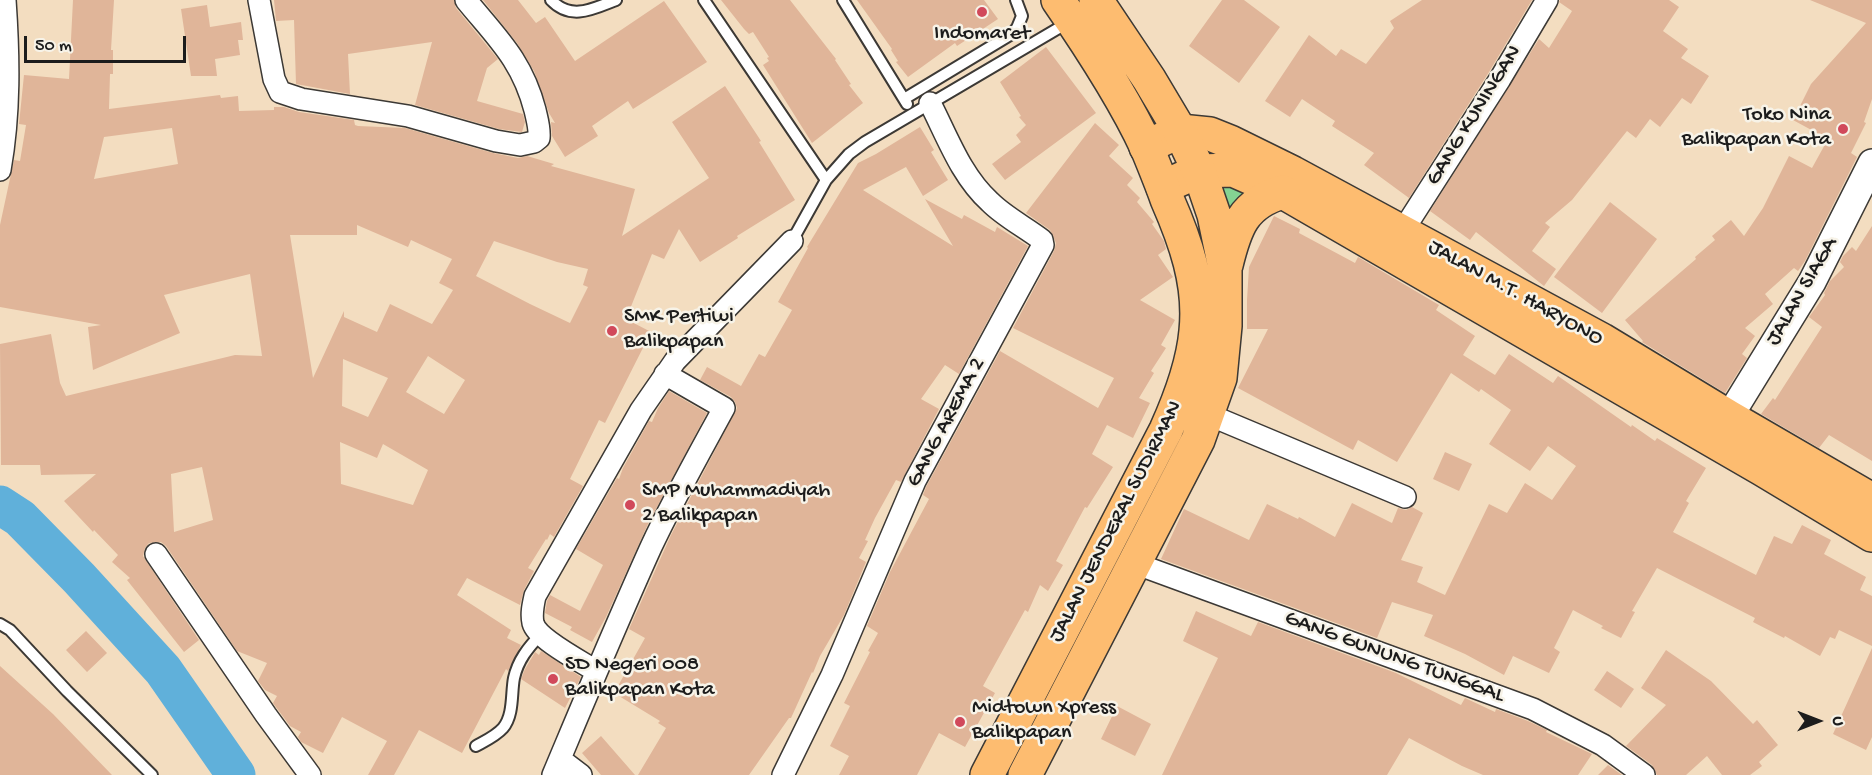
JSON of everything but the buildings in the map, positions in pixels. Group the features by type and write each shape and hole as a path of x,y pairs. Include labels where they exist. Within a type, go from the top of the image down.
{"main road":[{"name":"JALAN JENDERAL SUDIRMAN","path":"1025,775 1197,440 1220,378 1225,326 1225,268 1214,215 1199,171 1180,130 1149,79 1075,7"},
{"name":"JALAN JENDERAL SUDIRMAN","path":"987,775 1166,430 1181,397 1195,341 1197,310 1193,276 1184,237 1146,147 1075,7"},
{"name":"JALAN M.T. HARYONO","path":"1180,130 1210,134 1230,142 1402,232 1602,340 1872,500"},
{"path":"1146,147 1180,130"},
{"name":"JALAN M.T. HARYONO","path":"1163,187 1199,171 1233,170 1283,192 1752,463 1872,535"},
{"path":"1225,268 1235,230 1247,211 1269,196 1283,192"}],"street":[{"path":"0,170 5,139 9,77 5,0"},
{"path":"259,0 276,87 284,95 408,116 496,141 520,145 534,142 539,138 539,126 530,93 518,64 466,0"},
{"name":"GANG KUNINGAN","path":"1402,232 1500,79 1547,0"},
{"name":"GANG AREMA 2","path":"783,775 832,675 915,481 1043,245 1042,240 989,202 975,186 921,108"},
{"name":"JALAN SIAGA","path":"1729,417 1812,282 1872,163"},
{"path":"596,671 540,635 533,624 532,611 535,596 641,410 665,374 792,241"},
{"path":"581,775 557,767 596,671 652,545 687,474 724,408 665,374"},
{"path":"1207,414 1405,497"},
{"path":"156,554 310,775"},
{"name":"GANG GUNUNG TUNGGAL","path":"1134,563 1533,709 1603,745 1644,775"}],"lane":[{"path":"551,0 560,8 585,12 616,0"},
{"path":"704,0 826,180"},
{"path":"843,0 904,99 921,108"},
{"path":"904,99 1010,35 1017,28 1022,16 1016,0"},
{"path":"792,241 826,180 849,154 1075,7"},
{"path":"0,624 10,630 67,691 152,775"},
{"path":"476,746 491,737 507,721 518,666 524,651 540,635"}],"green space":[{"path":"1225,182 1256,197 1233,220 1221,186"}],"waterway":[{"path":"0,505 20,518 79,578 163,670 236,775"}],"place":[{"name":"Indomaret","path":"982,12"},
{"name":"Toko Nina Balikpapan Kota","path":"1843,129"},
{"name":"SMK Pertiwi Balikpapan","path":"612,331"},
{"name":"SMP Muhammadiyah 2 Balikpapan","path":"630,505"},
{"name":"SD Negeri 008 Balikpapan Kota","path":"553,679"},
{"name":"Midtown Xpress Balikpapan","path":"960,722"}]}
